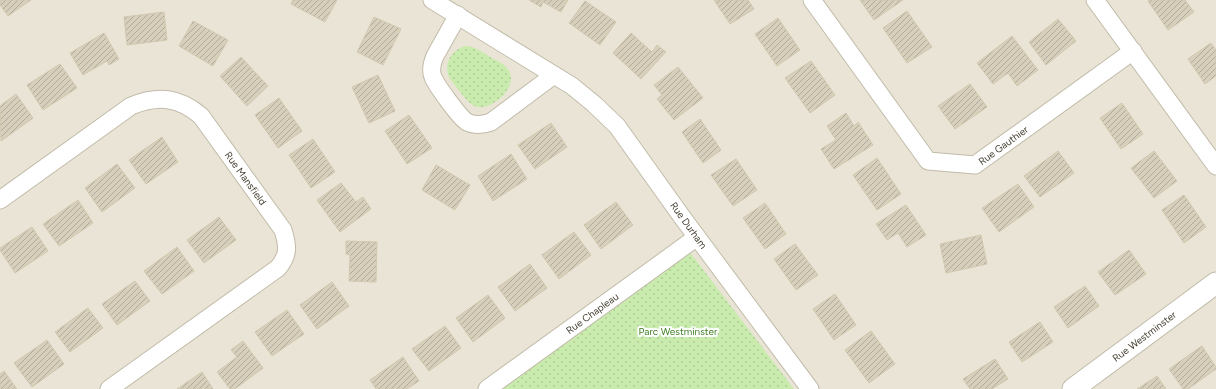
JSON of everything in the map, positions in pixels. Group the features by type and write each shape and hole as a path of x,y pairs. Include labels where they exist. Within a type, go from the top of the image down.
{"street":[{"name":"Rue Durham","path":"432,0 572,86 617,126 810,389"},
{"name":"Rue Gauthier","path":"812,0 928,161 975,165 1133,51"},
{"path":"1095,0 1216,166"},
{"path":"458,15 435,56 431,70 433,78 460,117 467,122 484,124 491,122 554,75"},
{"name":"Rue Mansfield","path":"0,200 131,106 143,101 169,99 191,108 201,116 283,230 287,241 287,252 284,261 278,268 109,389"},
{"name":"Rue Chapleau","path":"487,389 697,237"},
{"name":"Rue Westminster","path":"1073,389 1216,283"}],"shaded area":[{"path":"0,0 1216,0 1216,389 0,389"}],"green space":[{"path":"465,46 475,48 500,62 504,65 511,77 511,82 503,95 489,106 478,107 470,103 452,82 447,72 450,58 456,51"},
{"name":"Parc Westminster","path":"689,251 794,389 503,389"}],"building":[{"path":"0,0 31,0 8,16 0,5"},
{"path":"293,0 337,0 325,22 291,4"},
{"path":"529,0 568,0 561,12 543,2 541,7"},
{"path":"714,0 748,0 754,9 730,24"},
{"path":"860,0 903,0 874,20"},
{"path":"1185,0 1194,12 1168,30 1148,1"},
{"path":"585,1 616,22 600,45 569,23"},
{"path":"907,11 932,47 907,63 883,28"},
{"path":"164,12 167,40 127,45 124,17"},
{"path":"374,17 401,29 383,65 357,52"},
{"path":"778,18 800,50 777,66 755,34"},
{"path":"1058,19 1076,41 1046,65 1029,42"},
{"path":"193,21 228,40 213,66 179,46"},
{"path":"104,33 119,59 109,65 107,61 83,75 70,53"},
{"path":"631,33 652,52 657,45 666,52 641,79 613,53"},
{"path":"1012,36 1038,70 1017,86 1008,73 993,84 977,63"},
{"path":"1211,43 1216,50 1216,76 1205,84 1188,59"},
{"path":"241,57 268,86 247,106 220,76"},
{"path":"811,61 835,95 810,113 785,78"},
{"path":"60,64 77,88 43,110 27,85"},
{"path":"678,67 703,98 674,120 657,99 662,95 654,85"},
{"path":"378,75 395,111 369,123 352,87"},
{"path":"970,84 987,107 955,129 938,106"},
{"path":"16,94 33,118 1,141 0,106"},
{"path":"279,98 302,131 278,148 255,115"},
{"path":"1122,103 1143,134 1121,149 1100,118"},
{"path":"846,113 854,126 858,122 873,145 834,169 821,149 836,140 827,126"},
{"path":"409,115 432,148 407,164 385,131"},
{"path":"700,119 721,150 703,163 682,132"},
{"path":"551,123 567,147 535,169 518,145"},
{"path":"162,137 178,162 146,184 129,160"},
{"path":"313,139 335,172 311,188 289,155"},
{"path":"1058,151 1074,173 1040,197 1024,176"},
{"path":"1154,151 1177,181 1154,198 1131,168"},
{"path":"511,154 527,179 493,201 478,176"},
{"path":"877,158 901,194 877,210 853,175"},
{"path":"736,159 757,190 733,206 711,175"},
{"path":"117,164 135,188 102,212 85,188"},
{"path":"436,165 470,185 455,210 422,190"},
{"path":"341,183 356,202 363,197 371,209 340,232 317,200"},
{"path":"1018,184 1034,207 999,232 982,208"},
{"path":"1184,195 1206,227 1184,243 1162,210"},
{"path":"78,200 93,223 59,246 43,224"},
{"path":"616,202 633,225 601,249 584,225"},
{"path":"765,203 786,234 765,249 743,218"},
{"path":"906,205 926,235 907,247 898,233 887,240 876,224"},
{"path":"219,217 236,240 204,263 187,240"},
{"path":"32,227 48,251 15,273 0,248"},
{"path":"574,232 591,255 559,279 542,255"},
{"path":"981,235 987,264 946,273 940,244"},
{"path":"346,241 377,242 376,282 349,281 350,255 346,254"},
{"path":"795,244 818,275 796,290 774,259"},
{"path":"177,247 194,271 162,294 144,271"},
{"path":"1129,250 1146,274 1115,295 1098,272"},
{"path":"530,264 547,288 515,311 498,287"},
{"path":"135,281 150,301 117,325 102,304"},
{"path":"332,282 349,306 317,329 300,305"},
{"path":"1085,286 1099,306 1068,328 1054,307"},
{"path":"835,294 856,325 834,340 813,309"},
{"path":"488,295 505,318 473,342 456,318"},
{"path":"88,308 103,328 70,352 55,332"},
{"path":"287,310 304,334 272,356 255,332"},
{"path":"1040,322 1053,342 1022,362 1009,342"},
{"path":"445,326 461,348 429,371 412,349"},
{"path":"871,331 895,364 869,383 845,350"},
{"path":"47,340 64,364 32,387 14,363"},
{"path":"243,341 263,368 235,389 230,389 217,372 237,357 231,350"},
{"path":"1202,346 1216,369 1188,389 1183,389 1169,369"},
{"path":"403,357 419,381 407,389 376,389 370,380"},
{"path":"995,359 1008,379 992,389 970,389 963,379"},
{"path":"4,371 17,389 0,389 0,374"},
{"path":"202,372 213,389 177,389"},
{"path":"1157,376 1166,389 1137,389"}]}
